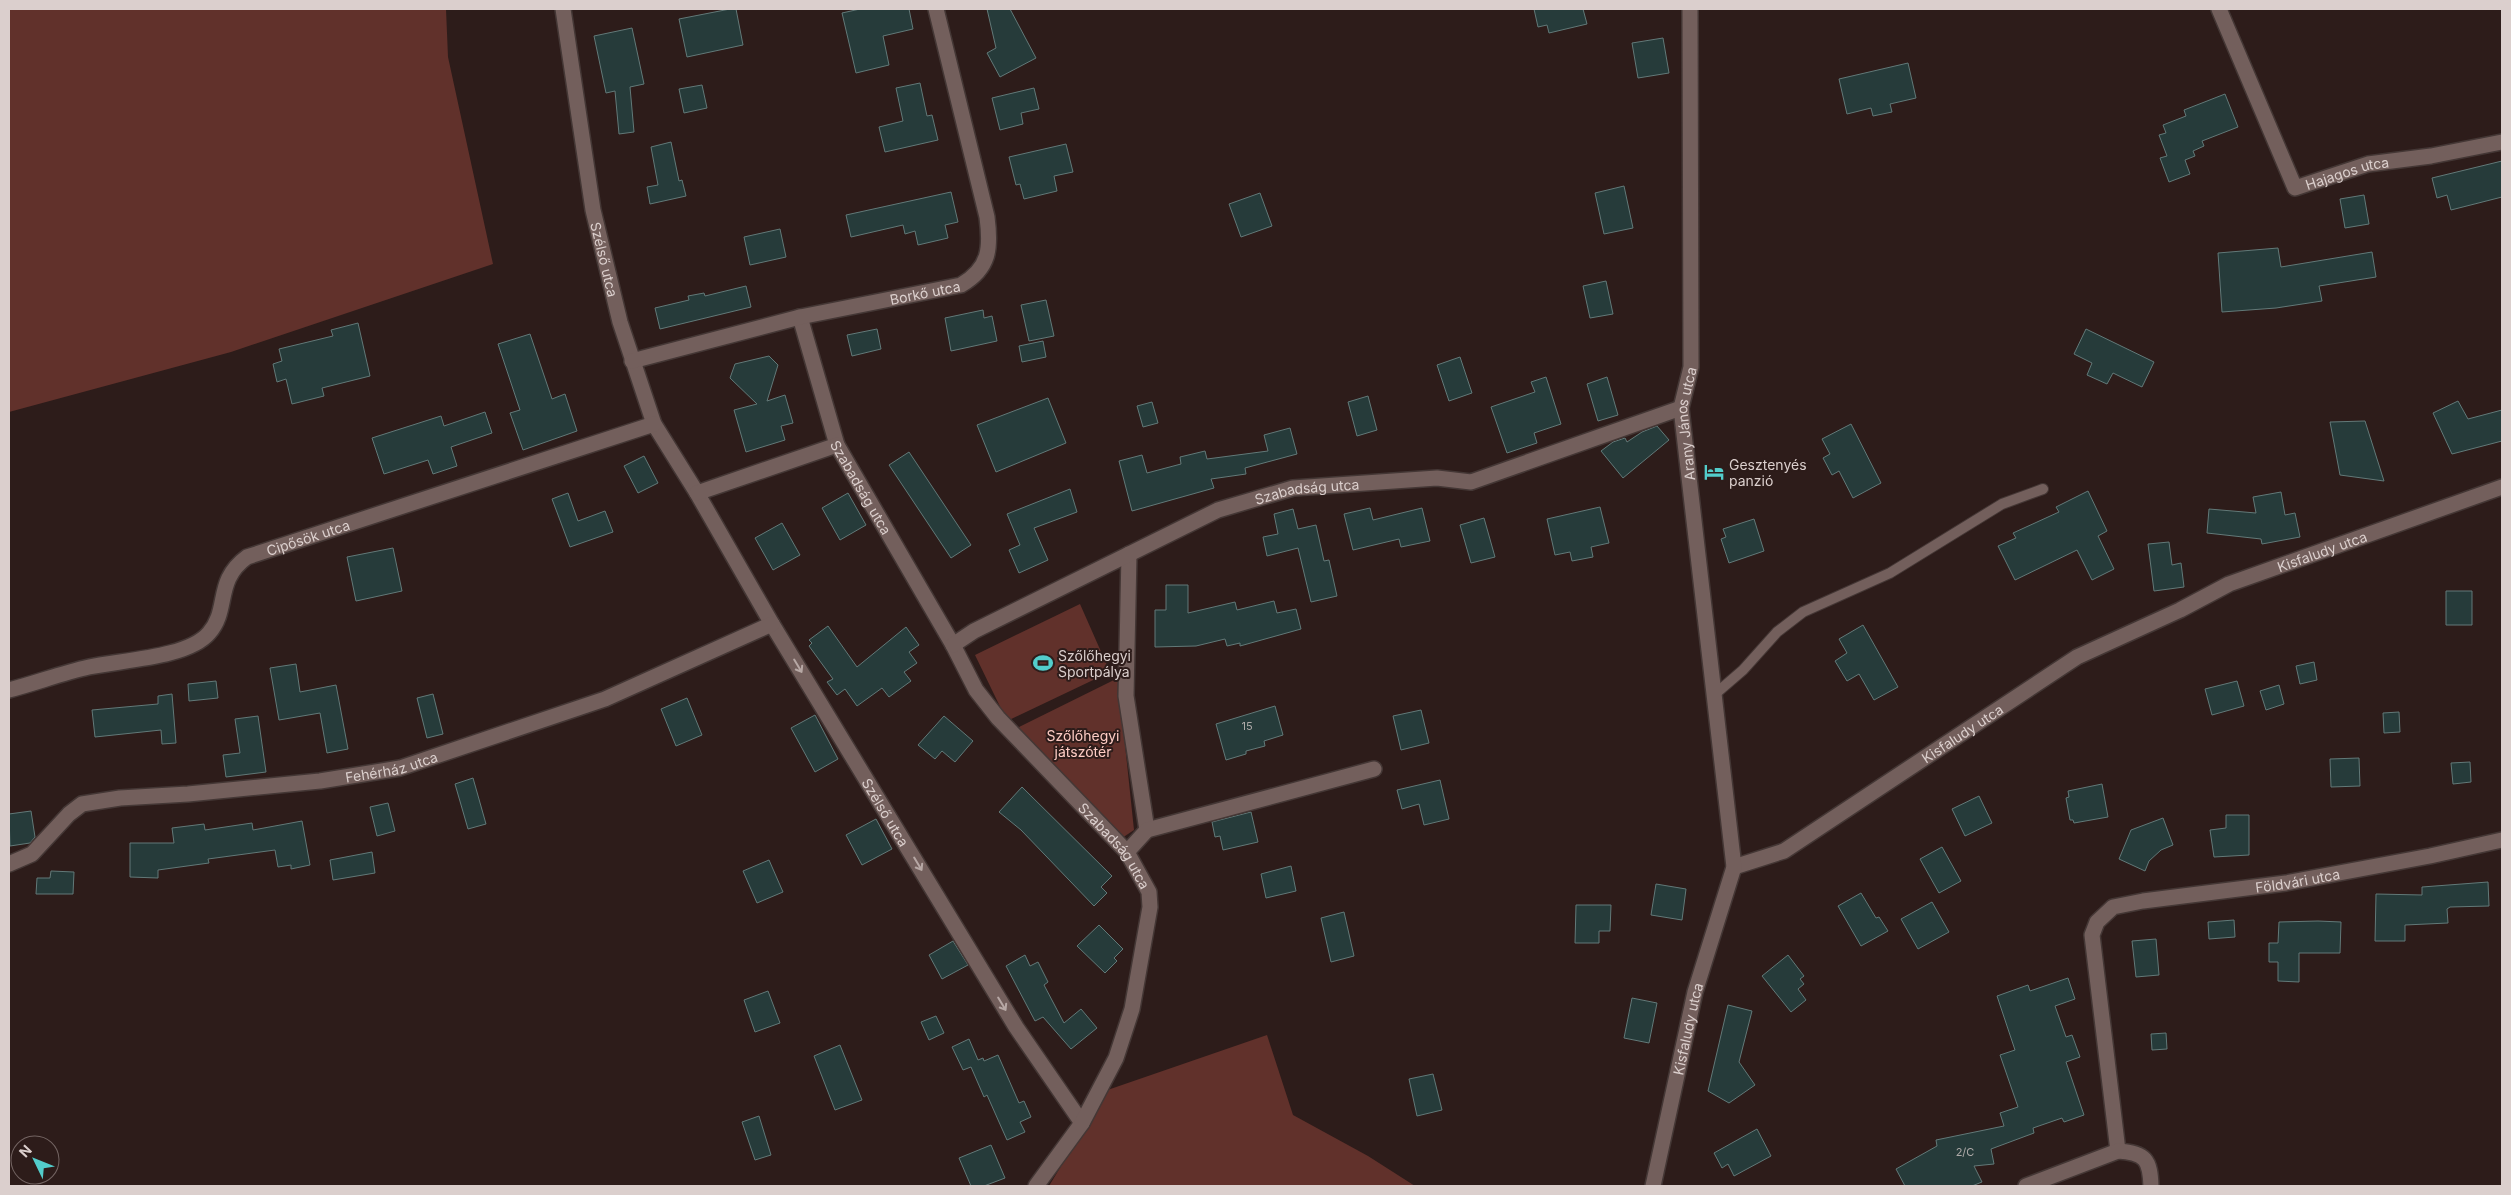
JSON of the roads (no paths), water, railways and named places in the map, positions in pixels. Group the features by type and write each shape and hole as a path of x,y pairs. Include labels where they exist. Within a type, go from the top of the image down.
{"street":[{"name":"Szélső utca","path":"563,9 593,210 620,322 654,424 772,624 1016,1027 1082,1124"},
{"name":"Borkő utca","path":"632,361 800,317 961,285 975,277 984,265 990,242 987,217 936,9"},
{"name":"Arany János utca","path":"1690,9 1691,367 1681,408 1734,867"},
{"name":"Hajagos utca","path":"2219,9 2295,188 2368,164 2431,156 2502,142"},
{"name":"Szabadság utca","path":"800,317 836,446 953,645 976,690 998,718 1126,852 1149,892 1150,907 1132,1009 1116,1058 1082,1124 1036,1186"},
{"name":"Szabadság utca","path":"953,645 974,632 1218,510 1293,488 1437,478 1471,482 1681,408"},
{"name":"Cipősök utca","path":"9,690 87,667 170,652 200,641 214,625 230,573 246,557 654,424"},
{"path":"697,494 836,446"},
{"name":"Kisfaludy utca","path":"1653,1186 1696,992 1734,867 1784,851 2076,657 2180,610 2229,584 2502,487"},
{"path":"1129,554 1126,696 1147,830"},
{"name":"Fehérház utca","path":"9,864 32,854 68,814 82,804 120,798 188,794 320,781 400,768 604,699 772,624"},
{"path":"1126,852 1147,830 1374,769"},
{"name":"Földvári utca","path":"2118,1150 2092,935 2096,922 2103,913 2113,907 2143,900 2286,883 2430,856 2502,840"},
{"path":"2026,1186 2118,1150 2132,1152 2143,1158 2150,1166 2151,1186"}],"lane":[{"path":"1714,695 1743,670 1777,632 1803,612 1890,573 2002,504 2044,489"}],"place":[{"name":"Gesztenyés panzió","path":"1714,472"},
{"name":"Szőlőhegyi Sportpálya","path":"1043,663"}],"park label":[{"name":"Szőlőhegyi játszótér","path":"1083,744"}]}
